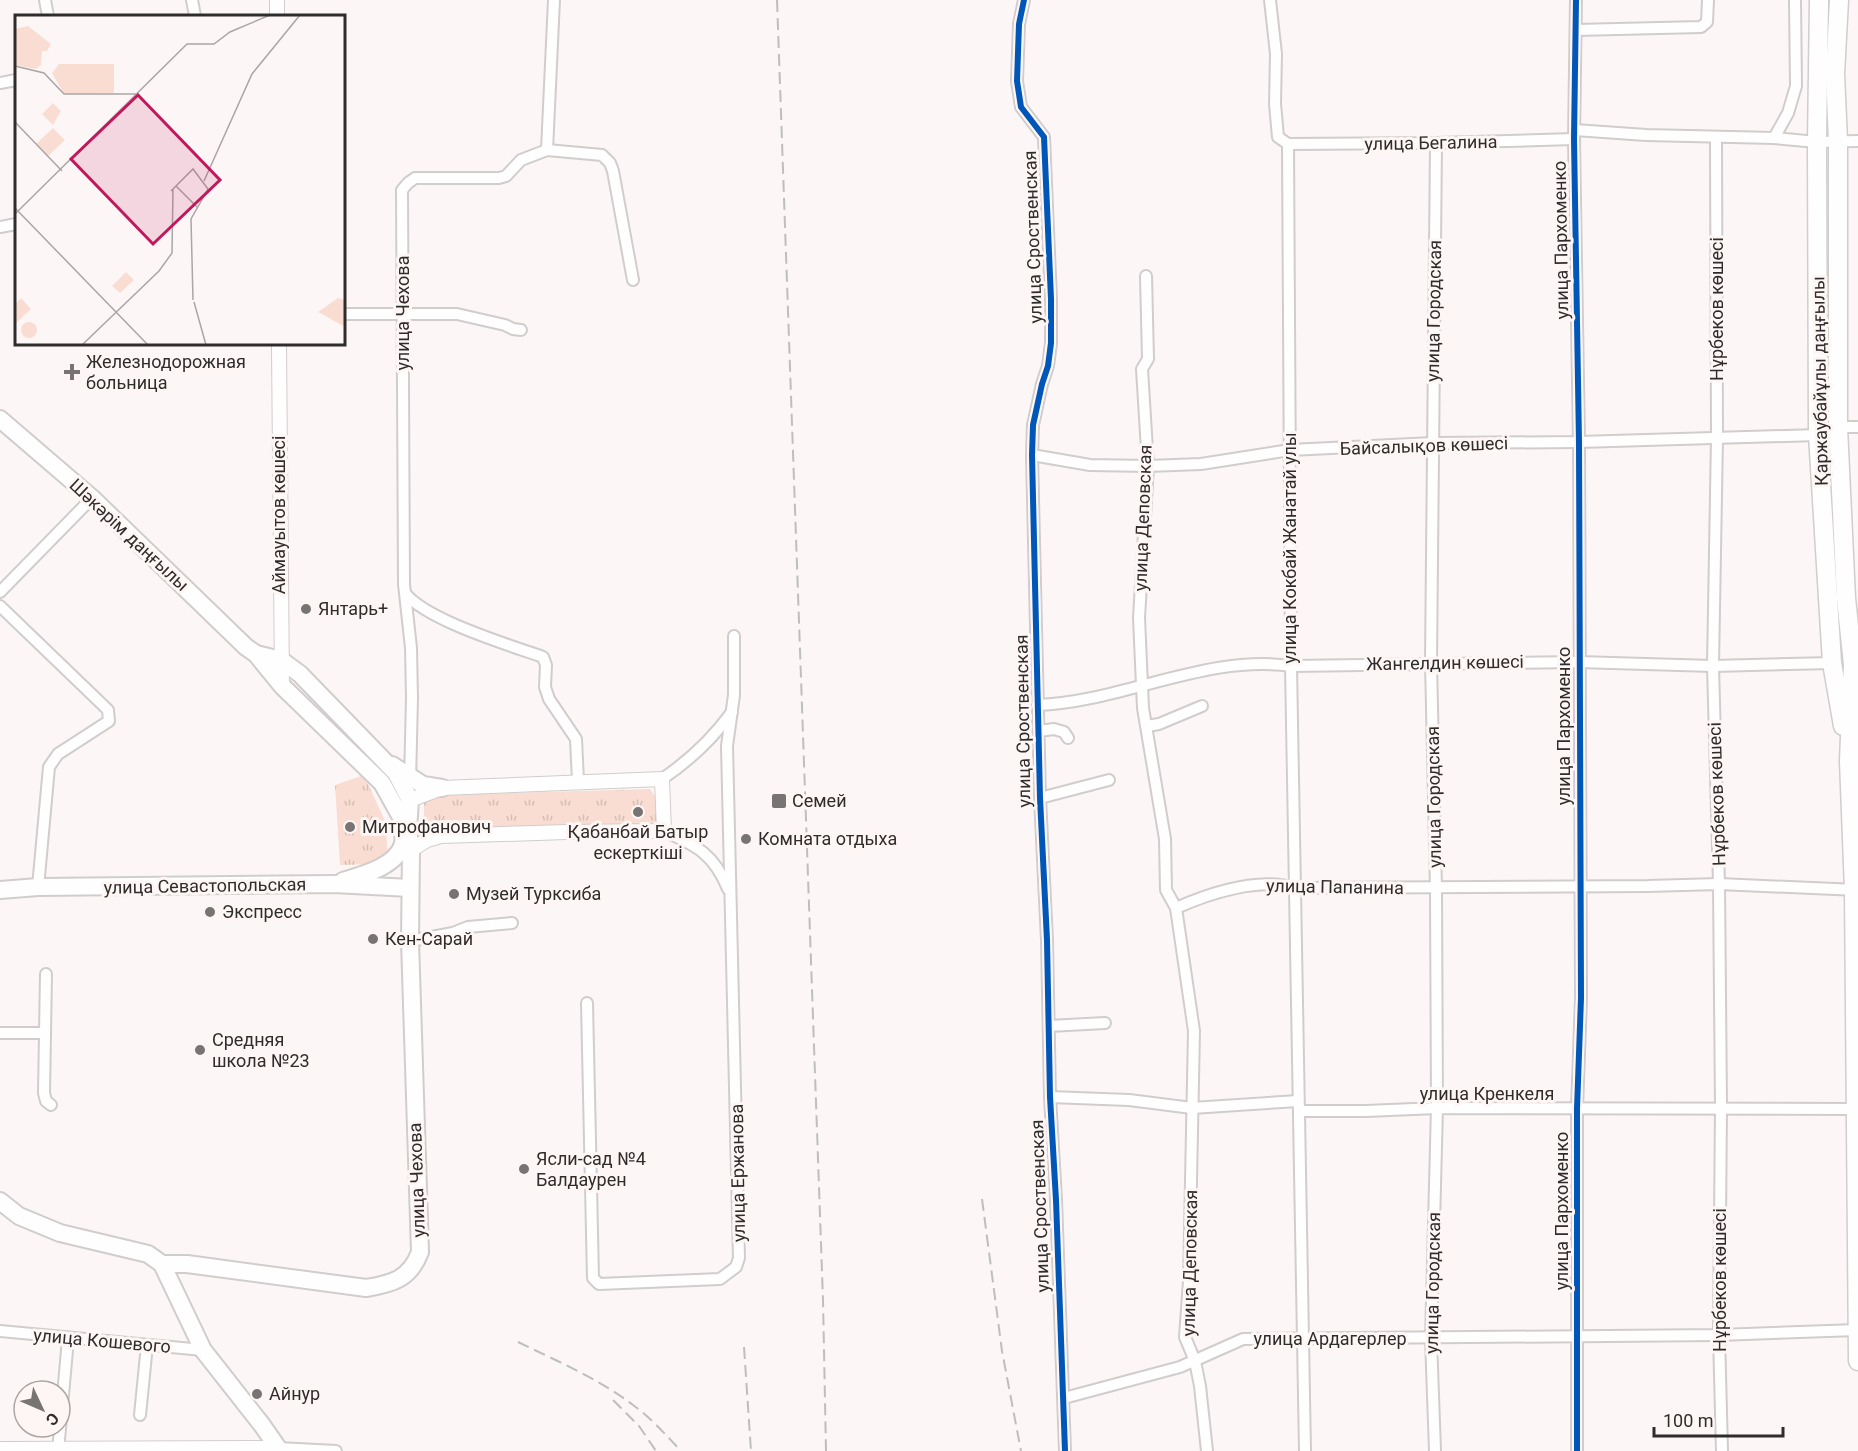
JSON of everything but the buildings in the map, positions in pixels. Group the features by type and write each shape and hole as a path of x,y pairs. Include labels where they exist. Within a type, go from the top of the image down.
{"highway":[{"name":"Қаржаубайұлы даңғылы","path":"1819,0 1818,435 1832,663 1849,761 1856,890 1858,1361"},
{"name":"Қаржаубайұлы даңғылы","path":"1839,0 1835,74 1838,141 1838,427 1846,598 1856,664 1849,761"}],"main road":[{"name":"Шәкәрім даңғылы","path":"0,419 92,498 246,647 256,654 282,686 382,783 405,824"},
{"name":"Шәкәрім даңғылы","path":"256,654 281,660 300,674 396,773 410,800"},
{"path":"381,758 423,785 442,788"},
{"name":"улица Чехова","path":"162,1264 187,1264 366,1288 388,1285 404,1276 415,1265 420,1252 410,941 411,850 405,824 410,800"},
{"path":"334,884 379,868 397,855 403,843 405,824"},
{"name":"улица Севастопольская","path":"0,890 38,887 334,884 410,888"},
{"path":"0,1201 19,1216 60,1233 148,1254 162,1264 203,1350 279,1449"}],"street":[{"path":"45,0 48,15"},
{"path":"192,0 195,15"},
{"path":"547,150 554,0"},
{"name":"улица Сроственская","path":"1024,0 1019,24 1017,81 1021,107 1044,136 1051,299 1050,354 1033,425 1032,455 1040,798 1065,1451"},
{"name":"улица Кокбай Жанатай улы","path":"1270,0 1276,54 1275,104 1278,137 1288,144 1291,666 1305,1451"},
{"name":"улица Пархоменко","path":"1576,0 1581,998 1577,1109 1577,1451"},
{"path":"1576,30 1701,27 1707,22 1708,0"},
{"path":"1774,138 1788,113 1796,86 1796,0"},
{"path":"0,83 15,80"},
{"name":"улица Бегалина","path":"1288,144 1436,143 1575,134 1774,138 1817,142 1858,141"},
{"name":"Нұрбеков көшесі","path":"1716,138 1717,438 1713,666 1719,884 1721,1107 1719,1335 1722,1451"},
{"name":"улица Городская","path":"1435,1451 1431,1339 1437,1108 1436,888 1431,663 1436,143"},
{"name":"улица Чехова","path":"410,800 412,698 411,648 405,593 402,190 416,178 499,178 506,176 521,160 547,150 602,155 610,163 633,280"},
{"path":"0,227 15,224"},
{"name":"улица Деповская","path":"1146,276 1148,359 1142,369 1148,466 1139,618 1143,708 1165,839 1166,890 1176,908 1194,1031 1189,1281 1185,1337 1195,1361 1200,1386 1207,1451"},
{"path":"345,314 457,314 521,330"},
{"name":"Аймауытов көшесі","path":"279,345 282,686"},
{"path":"1838,427 1858,427"},
{"name":"Байсалықов көшесі","path":"1032,455 1090,465 1148,466 1200,464 1290,450 1433,443 1578,442 1818,435"},
{"path":"0,592 92,498"},
{"path":"405,593 411,601 443,618 482,636 543,657 546,665 545,687 549,699 576,739 578,781"},
{"path":"0,606 108,710 110,715 109,721 58,754 49,767 38,887"},
{"name":"улица Ержанова","path":"587,1003 593,1278 599,1284 720,1279 736,1267 739,1258 728,746 733,712 734,636"},
{"name":"Жангелдин көшесі","path":"1037,705 1074,701 1188,675 1266,662 1291,666 1578,662 1713,666 1856,664"},
{"path":"1147,726 1159,724 1202,706"},
{"path":"410,800 442,788 662,778 677,769 699,749 733,712"},
{"name":"улица Сроственская","path":"1039,731 1054,729 1064,732 1068,738"},
{"path":"662,778 664,831"},
{"name":"улица Сроственская","path":"1040,798 1109,780"},
{"path":"405,824 441,836"},
{"path":"411,850 426,840 441,836 664,831 699,849 713,860 722,873 731,898"},
{"name":"улица Папанина","path":"1176,908 1204,895 1232,889 1280,884 1295,888 1719,884 1856,890"},
{"path":"410,941 453,933 468,927 512,923"},
{"path":"46,974 44,1093 46,1101 51,1106"},
{"path":"1049,1026 1105,1023"},
{"path":"0,1032 44,1033"},
{"name":"улица Сроственская","path":"1050,1096 1129,1100 1192,1108"},
{"path":"1192,1108 1299,1106"},
{"name":"улица Кренкеля","path":"1299,1106 1366,1112 1437,1108 1721,1107 1857,1116"},
{"name":"улица Ардагерлер","path":"1064,1398 1162,1372 1195,1361 1243,1339 1719,1335 1857,1330"},
{"name":"улица Кошевого","path":"0,1331 203,1350"},
{"path":"58,1450 68,1339"},
{"path":"140,1415 147,1345"},
{"path":"0,1449 336,1451"}],"green space":[{"path":"364,775 385,821 389,864 340,865 335,785"},
{"path":"650,789 657,799 657,821 647,829 437,832 424,827 424,802 434,795"}],"railway":[{"path":"777,0 823,1300 826,1451"},
{"path":"982,1199 1002,1351 1021,1451"},
{"path":"518,1342 577,1371 620,1396 646,1415 681,1451"},
{"path":"744,1347 751,1451"},
{"path":"613,1400 639,1426 656,1451"}],"cycle path":[{"path":"1024,0 1019,24 1017,81 1021,107 1044,137 1051,299 1051,343 1048,366 1033,425 1032,455 1040,798 1065,1451"},
{"path":"1576,0 1574,139 1579,442 1581,998 1577,1109 1577,1451"}],"place":[{"name":"Железнодорожная больница","path":"72,372"},
{"name":"Янтарь+","path":"306,609"},
{"name":"Семей","path":"779,801"},
{"name":"Қабанбай Батыр ескерткіші","path":"638,812"},
{"name":"Митрофанович","path":"350,827"},
{"name":"Комната отдыха","path":"746,839"},
{"name":"Музей Турксиба","path":"454,894"},
{"name":"Экспресс","path":"210,912"},
{"name":"Кен-Сарай","path":"373,939"},
{"name":"Средняя школа №23","path":"200,1050"},
{"name":"Ясли-сад №4 Балдаурен","path":"524,1169"},
{"name":"Айнур","path":"257,1394"}]}
